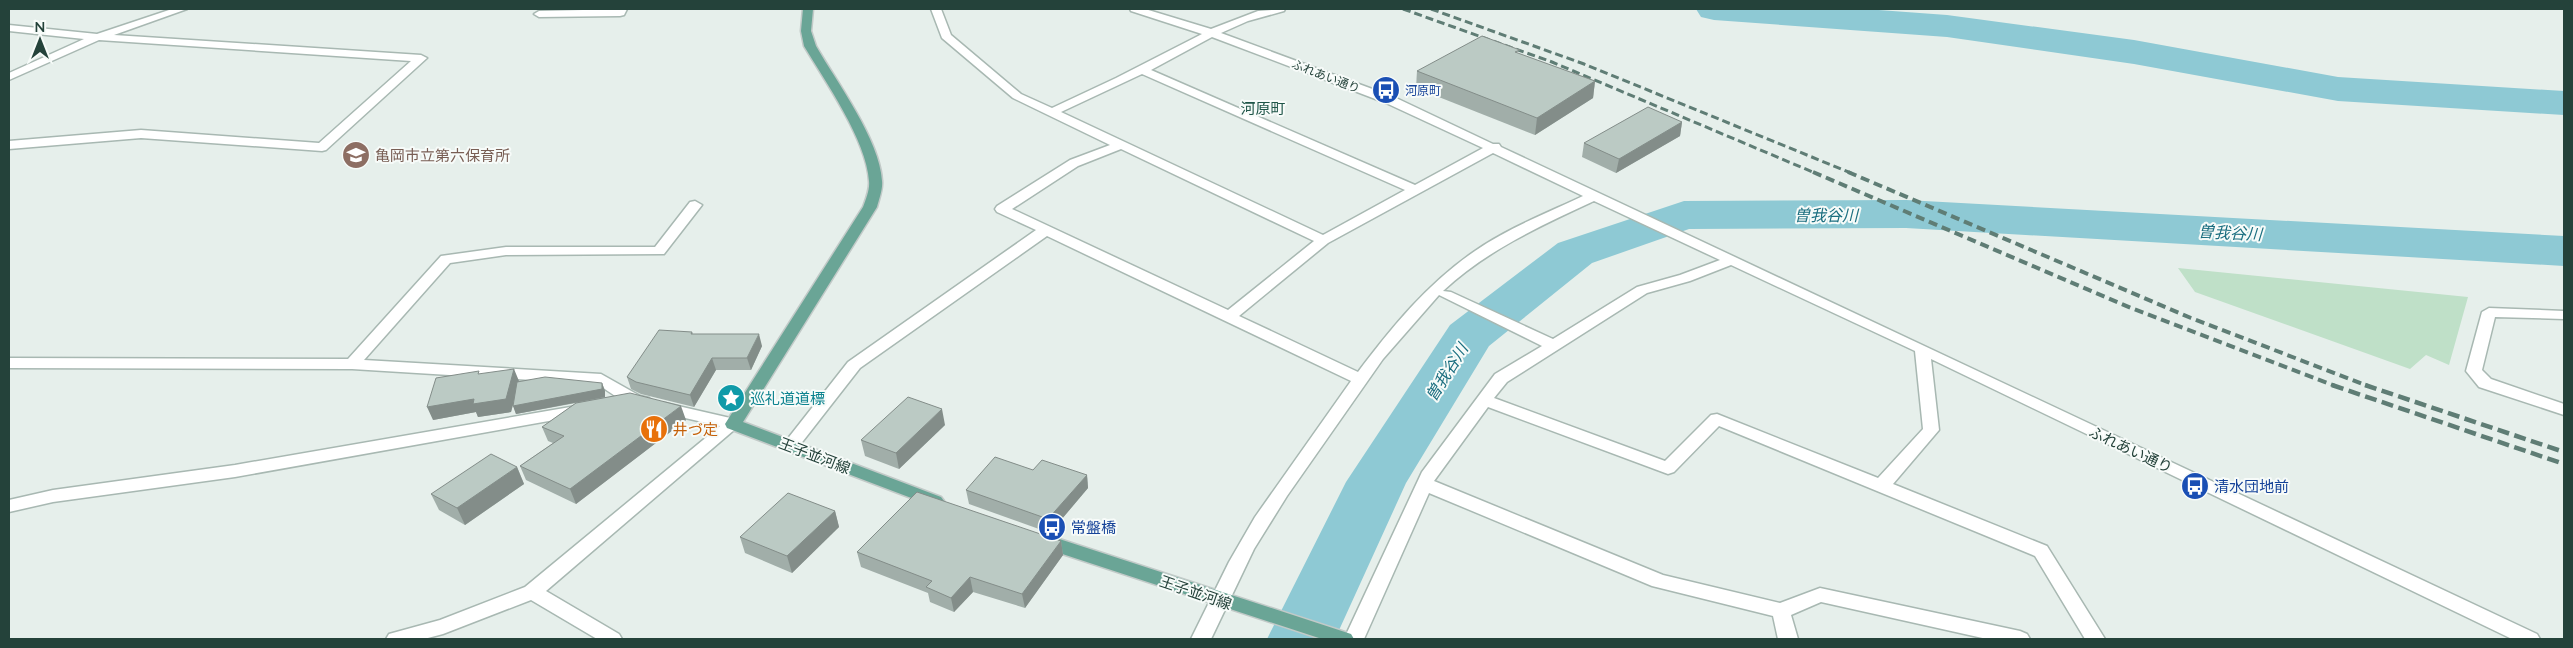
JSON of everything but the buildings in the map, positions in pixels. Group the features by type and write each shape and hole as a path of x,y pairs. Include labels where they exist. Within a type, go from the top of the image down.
{"main road":[{"path":"733,424 870,207 876,183 875,171 858,130 810,46 806,31 808,9"},
{"name":"王子並河線","path":"733,424 948,506"},
{"name":"王子並河線","path":"1032,536 1227,602 1339,637"}],"street":[{"path":"9,77 95,38 182,9"},
{"path":"544,9 539,14 620,13 622,9"},
{"path":"936,9 946,36 1017,96 1323,240"},
{"name":"ふれあい通り","path":"1135,9 1212,33 1390,100 1494,147 1593,196 1922,349 2530,639"},
{"path":"1052,112 1142,70 1212,33 1257,13 1280,9"},
{"path":"9,28 95,38 421,58 322,147 141,134 9,145"},
{"path":"1142,70 1415,190"},
{"path":"1121,145 1074,163 1002,209 1360,379"},
{"path":"1229,317 1323,240 1494,147"},
{"path":"1201,639 1227,602 1251,538 1297,468 1360,379 1434,290 1468,263 1521,230 1593,196"},
{"path":"352,364 446,259 506,251 659,251 695,205"},
{"path":"790,446 854,365 1046,230"},
{"path":"1354,639 1424,484 1500,378 1555,346 1642,290 1685,278 1732,260"},
{"path":"1446,295 1555,346"},
{"path":"2562,412 2485,382 2474,371 2489,312 2564,315"},
{"path":"1881,486 1932,430 1922,349"},
{"path":"9,363 352,364 601,379 635,400 733,424"},
{"path":"616,404 635,400"},
{"path":"1484,400 1668,468 1717,419 2041,551 2096,639"},
{"path":"9,506 54,496 235,471 596,407"},
{"path":"396,639 442,627 532,592 733,424"},
{"path":"1424,484 1659,581 1781,611 1820,595 2020,639"},
{"path":"532,592 612,639"},
{"path":"1781,611 1788,639"}],"green space":[{"path":"2178,268 2468,297 2449,365 2426,355 2410,369 2195,292"}],"waterway":[{"path":"1714,9 1947,26 2134,52 2338,89 2564,103"},
{"name":"曽我谷川","path":"1301,639 1376,482 1469,336 1575,253 1684,215 1906,214 2564,251"}],"railway":[{"path":"1403,9 1552,62 1815,173"},
{"path":"1431,9 1584,64 1851,173"},
{"path":"1813,172 2131,308 2335,386"},
{"path":"1848,172 2191,318 2368,386"},
{"path":"2332,385 2564,464"},
{"path":"2365,385 2564,452"}],"place":[{"name":"河原町","path":"1386,90"},
{"name":"亀岡市立第六保育所","path":"356,155"},
{"name":"巡礼道道標","path":"731,398"},
{"name":"井づ定","path":"654,429"},
{"name":"清水団地前","path":"2195,486"},
{"name":"常盤橋","path":"1052,527"}],"district":[{"name":"河原町","path":"1263,108"}]}
